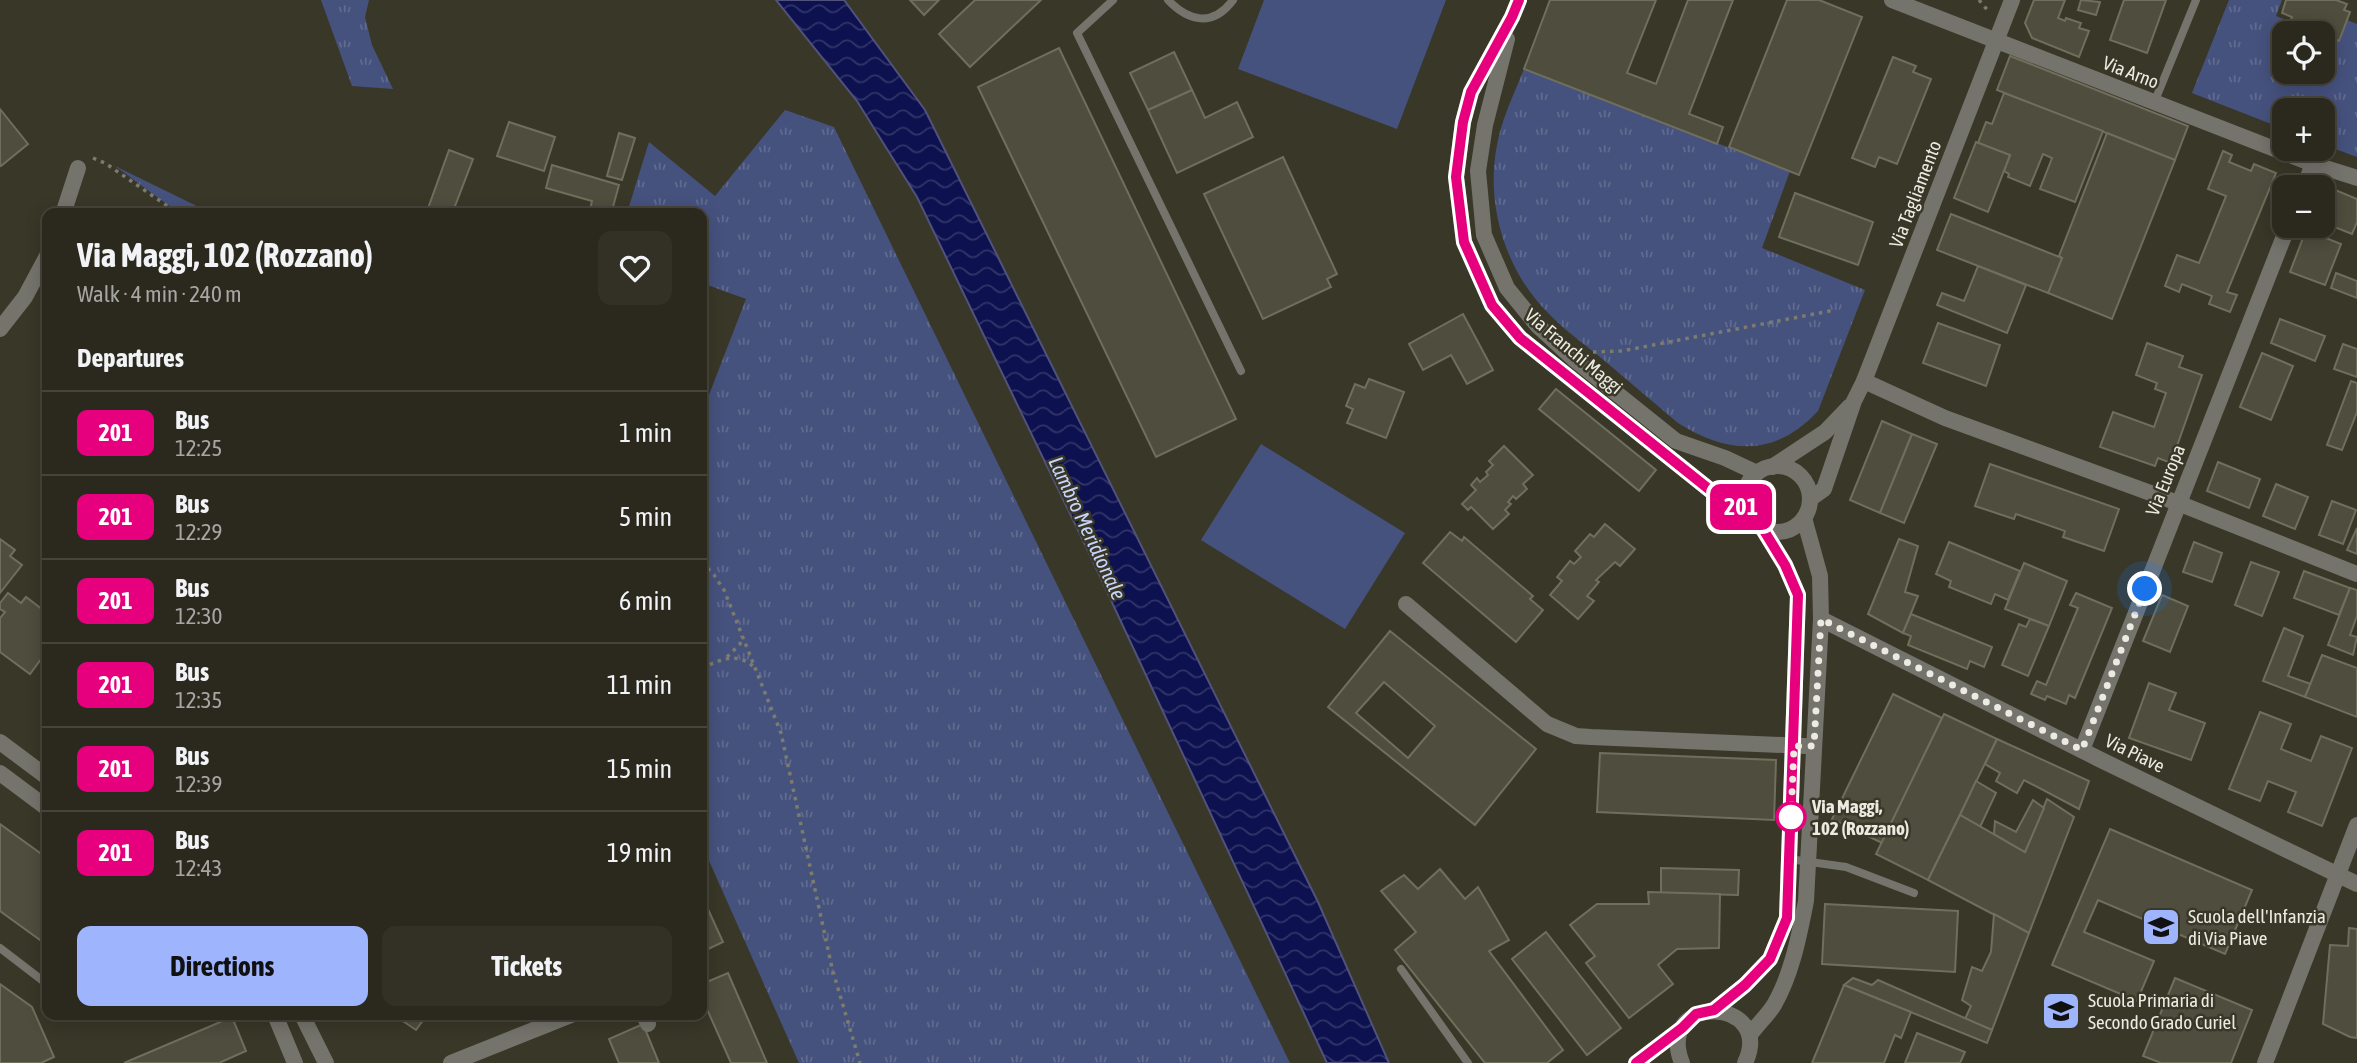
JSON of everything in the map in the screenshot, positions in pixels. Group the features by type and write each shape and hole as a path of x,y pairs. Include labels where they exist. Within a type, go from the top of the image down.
{"street":[{"name":"Via Franchi Maggi","path":"1519,0 1471,92 1463,122 1456,177 1464,242 1492,305 1520,338 1710,490 1744,508"},
{"name":"Via Arno","path":"1892,0 2313,164 2357,178"},
{"name":"Via Tagliamento","path":"1810,499 1824,489 1854,401 1864,382 2012,0"},
{"name":"Via Franchi Maggi","path":"1512,17 1485,125 1478,171 1484,235 1507,288 1538,325 1575,360 1676,441 1765,470"},
{"path":"2309,175 2313,164"},
{"path":"65,208 78,168"},
{"name":"Via Europa","path":"2082,750 2283,238"},
{"path":"0,328 25,297 42,265"},
{"path":"1864,382 1945,418 2178,503 2357,574"},
{"name":"Via Tagliamento","path":"1765,470 1825,432 1854,401"},
{"path":"1789,468 1808,486 1810,499 1804,518 1791,530 1775,532 1763,529 1753,522 1744,508 1745,489 1765,470 1789,468"},
{"path":"1750,1053 1782,989 1797,945 1806,901 1821,619 1820,576 1804,518"},
{"path":"1714,1010 1745,985 1770,959 1787,918 1798,595 1785,565 1763,529"},
{"path":"1406,604 1547,724 1561,731 1591,737 1814,746"},
{"name":"Via Piave","path":"1821,619 2357,884"},
{"path":"0,742 42,773"},
{"path":"0,773 42,804"},
{"path":"2265,1063 2357,825"},
{"path":"1636,1063 1696,1014 1714,1010 1733,1017 1750,1053"},
{"path":"277,1020 295,1063"},
{"path":"304,1020 326,1063"},
{"path":"452,1063 558,1020"},
{"path":"1682,1028 1677,1046 1682,1063"}],"lane":[{"path":"1112,0 1077,33 1241,371"},
{"path":"1168,0 1186,15 1200,19 1226,10 1233,0"},
{"path":"2154,103 2196,0"},
{"path":"1790,859 1846,867 1914,893"},
{"path":"0,948 42,980"},
{"path":"1401,969 1468,1063"}],"path":[{"path":"78,168 93,158 105,163 170,208"},
{"path":"1587,352 1622,351 1835,310"},
{"path":"707,567 724,590 781,733 832,968 860,1063"},
{"path":"725,658 740,644 741,630"},
{"path":"707,666 725,658 737,657 747,660 755,668"}],"green space":[{"path":"321,0 369,0 365,17 372,45 393,89 352,86"},
{"path":"1264,0 1446,0 1397,129 1238,69"},
{"path":"2229,0 2282,0 2276,16 2289,21 2272,21 2272,84 2335,84 2335,40 2339,41 2347,20 2357,24 2357,157 2335,149 2335,98 2272,98 2272,124 2192,93"},
{"path":"1524,69 1790,171 1762,248 1865,290 1818,411 1802,426 1785,437 1751,446 1715,441 1697,434 1678,423 1569,332 1535,299 1511,259 1497,215 1494,191 1499,135"},
{"path":"785,110 834,127 1290,1063 799,1063 707,856 707,400 746,299 707,285 707,208 629,208 649,142 715,196"},
{"path":"115,166 201,208 172,208"},
{"path":"1261,444 1405,533 1345,629 1201,540"}],"water":[{"name":"Lambro Meridionale","path":"776,0 844,0 925,110 1318,902 1389,1063 1327,1063 1088,551 917,197 857,101"}],"building":[{"path":"910,0 939,0 924,15"},
{"path":"975,0 1041,0 970,67 939,34"},
{"path":"1550,0 1656,0 1627,73 1656,84 1688,0 1733,0 1689,114 1723,127 1717,144 1524,69"},
{"path":"1787,0 1819,0 1862,17 1799,175 1729,147"},
{"path":"2034,0 2065,0 2058,18 2081,23 2079,28 2089,31 2079,57 2032,38 2025,23"},
{"path":"2081,0 2100,2 2096,15 2078,10"},
{"path":"2124,0 2166,0 2147,53 2110,40"},
{"path":"2286,0 2336,0 2347,4 2344,10 2350,12 2339,41 2335,39 2335,21 2290,21 2292,17 2282,13"},
{"path":"1059,48 1236,419 1156,457 978,87"},
{"path":"1174,52 1192,90 1148,110 1130,73"},
{"path":"2010,56 2188,126 2175,160 1997,90"},
{"path":"1893,57 1916,66 1913,72 1931,79 1897,164 1879,157 1875,167 1852,158"},
{"path":"1192,90 1205,118 1237,102 1253,137 1177,173 1148,110"},
{"path":"2004,93 2103,131 2075,202 2040,189 2052,158 2043,154 2030,186 2008,177 2009,174 2004,171 2010,155 1978,143 1986,122 1992,124"},
{"path":"0,109 28,144 1,166 0,164"},
{"path":"509,122 555,137 544,171 497,156"},
{"path":"619,133 635,138 622,180 607,176"},
{"path":"2107,133 2175,160 2112,319 2048,293 2062,258 2059,256"},
{"path":"1976,142 2010,155 1988,212 1954,198"},
{"path":"449,150 473,159 454,208 428,208"},
{"path":"2223,151 2232,155 2229,162 2251,171 2254,164 2276,173 2272,175 2272,183 2227,292 2237,295 2230,312 2209,304 2212,296 2182,284 2179,292 2165,286 2177,255 2199,263 2226,196 2208,189"},
{"path":"1283,157 1337,274 1327,279 1331,287 1263,319 1204,194"},
{"path":"552,165 619,185 613,208 590,208 592,201 546,188"},
{"path":"2335,190 2357,199 2357,222 2352,234 2335,227"},
{"path":"1795,193 1873,222 1858,265 1779,237"},
{"path":"1951,214 2062,258 2048,293 1937,250"},
{"path":"2303,238 2326,238 2341,244 2325,285 2290,272"},
{"path":"1978,266 2026,285 2007,333 1937,305 1942,293 1964,301"},
{"path":"2336,273 2357,281 2357,298 2331,288"},
{"path":"1463,314 1493,370 1467,384 1451,355 1423,370 1409,344"},
{"path":"2280,319 2325,336 2315,361 2271,343"},
{"path":"1938,323 2000,345 1986,386 1923,363"},
{"path":"2147,343 2183,356 2179,367 2202,375 2171,463 2158,458 2155,466 2100,447 2113,412 2154,427 2166,393 2155,389 2157,383 2136,375"},
{"path":"2343,344 2357,349 2357,377 2334,369"},
{"path":"2262,353 2293,366 2271,420 2240,407"},
{"path":"1369,379 1404,392 1386,438 1347,423 1353,409 1346,406 1355,384 1365,388"},
{"path":"2351,381 2357,383 2357,412 2342,450 2327,445"},
{"path":"1556,389 1656,470 1639,491 1539,409"},
{"path":"1882,421 1912,434 1880,513 1850,500"},
{"path":"1912,434 1937,444 1904,523 1880,513"},
{"path":"1504,446 1533,475 1523,484 1527,489 1516,499 1513,496 1508,502 1511,504 1505,510 1509,514 1493,529 1471,507 1468,510 1462,504 1476,490 1471,485 1477,478 1480,482 1488,475 1486,472 1493,465 1489,461"},
{"path":"2218,462 2260,479 2249,508 2207,491"},
{"path":"1990,464 2119,509 2104,551 2063,537 2065,531 2016,514 2014,519 1975,506"},
{"path":"2276,484 2308,497 2295,529 2263,516"},
{"path":"2332,501 2356,510 2343,544 2319,535"},
{"path":"1605,524 1635,549 1620,566 1615,562 1596,580 1599,582 1587,596 1594,601 1578,619 1550,595 1562,581 1557,577 1570,561 1574,564 1581,557 1575,551 1590,534 1594,537"},
{"path":"2357,528 2357,554 2347,550"},
{"path":"1450,532 1462,541 1464,537 1533,596 1530,599 1543,610 1516,642 1423,563"},
{"path":"0,539 15,550 10,556 22,565 0,593"},
{"path":"1899,539 1918,546 1905,592 1918,596 1903,633 1868,614"},
{"path":"1949,542 2020,571 2008,600 1995,594 1991,604 1949,587 1951,581 1936,574"},
{"path":"2194,542 2222,553 2212,582 2183,572"},
{"path":"2251,562 2279,572 2262,616 2235,605"},
{"path":"2024,563 2067,581 2049,626 2005,609"},
{"path":"2304,571 2350,588 2339,615 2294,598"},
{"path":"2350,588 2357,590 2357,616 2350,635 2357,637 2353,655 2328,645"},
{"path":"8,593 21,603 26,597 42,609 42,658 30,674 0,652 0,618 5,612 0,609 0,603"},
{"path":"2076,593 2112,608 2075,698 2069,695 2066,704 2047,696 2045,700 2031,694 2037,681 2046,685 2078,608 2070,605"},
{"path":"2162,595 2188,606 2170,652 2143,641"},
{"path":"1911,614 1992,647 1984,667 1970,661 1967,669 1908,645 1911,636 1903,633"},
{"path":"2030,619 2049,626 2028,676 2002,665 2019,624 2026,627"},
{"path":"2284,628 2303,636 2288,676 2311,684 2305,697 2263,681"},
{"path":"1390,631 1536,749 1475,825 1328,707","holes":["1384,682 1435,726 1408,758 1356,713"]},
{"path":"2322,655 2357,668 2357,717 2305,697"},
{"path":"2149,683 2176,693 2169,710 2205,723 2191,760 2129,738"},
{"path":"1893,694 1942,718 1882,843 1832,819"},
{"path":"2260,712 2291,724 2281,749 2311,761 2321,736 2352,748 2322,826 2288,812 2296,792 2268,781 2260,801 2229,789"},
{"path":"1944,714 1997,739 1928,880 1876,854"},
{"path":"1997,739 2089,781 2079,809 2024,780 2017,793 1996,781 2000,773 1985,764"},
{"path":"1600,753 1776,760 1774,820 1597,812"},
{"path":"1976,781 1996,793 1980,827 1960,815"},
{"path":"2047,799 2074,817 2029,933 1928,880 1960,815 2025,852"},
{"path":"2033,800 2044,808 2025,852 1994,834 1995,821 2016,832"},
{"path":"0,824 42,854 42,941 0,911"},
{"path":"2110,829 2252,890 2225,954 2098,900 2084,932 2154,961 2137,1001 2052,965"},
{"path":"1661,868 1739,870 1738,895 1661,893"},
{"path":"1440,869 1465,899 1478,887 1509,940 1489,951 1563,1050 1547,1063 1485,1063 1395,950 1416,932 1381,891 1404,875 1418,889"},
{"path":"1648,892 1720,894 1719,948 1677,949 1658,965 1673,984 1629,1018 1586,963 1595,956 1570,925 1597,904 1649,904"},
{"path":"1825,904 1958,911 1955,972 1822,964"},
{"path":"707,907 723,942 707,950"},
{"path":"1994,914 2029,933 1992,1030 1965,1019 1971,1006 1962,1000 1972,967 1982,971 1991,952"},
{"path":"2349,928 2357,929 2357,1038 2323,1024 2330,945 2348,946"},
{"path":"1546,932 1621,1028 1587,1055 1512,959"},
{"path":"728,973 767,1063 731,1063 707,1009 707,982"},
{"path":"1853,978 1872,985 1878,980 1992,1030 1987,1043 1844,985"},
{"path":"2175,978 2252,1010 2231,1063 2161,1063 2143,1056"},
{"path":"0,984 32,1007 54,1057 41,1063 0,1063"},
{"path":"1844,985 1911,1012 1901,1038 1895,1035 1884,1063 1812,1063"},
{"path":"225,1020 233,1020 246,1051 219,1063 124,1063"},
{"path":"401,1020 423,1020 416,1030"},
{"path":"643,1024 659,1063 619,1063 609,1039"},
{"path":"1917,1033 1965,1052 1960,1063 1905,1063"}],"bus line":[{"name":"201","path":"1519,0 1471,92 1463,122 1456,177 1464,242 1492,305 1520,338 1710,490 1744,508 1753,522 1763,529 1785,565 1798,595 1787,918 1770,959 1745,985 1714,1010 1696,1014 1636,1063"}],"place":[{"name":"Via Maggi, 102 (Rozzano)","path":"1791,817"},
{"name":"Scuola dell'Infanzia di Via Piave","path":"2161,927"},
{"name":"Scuola Primaria di Secondo Grado Curiel","path":"2061,1011"}],"route":[{"path":"1791,817 1794,746 1814,746 1821,619 2082,750 2145,589"}]}
